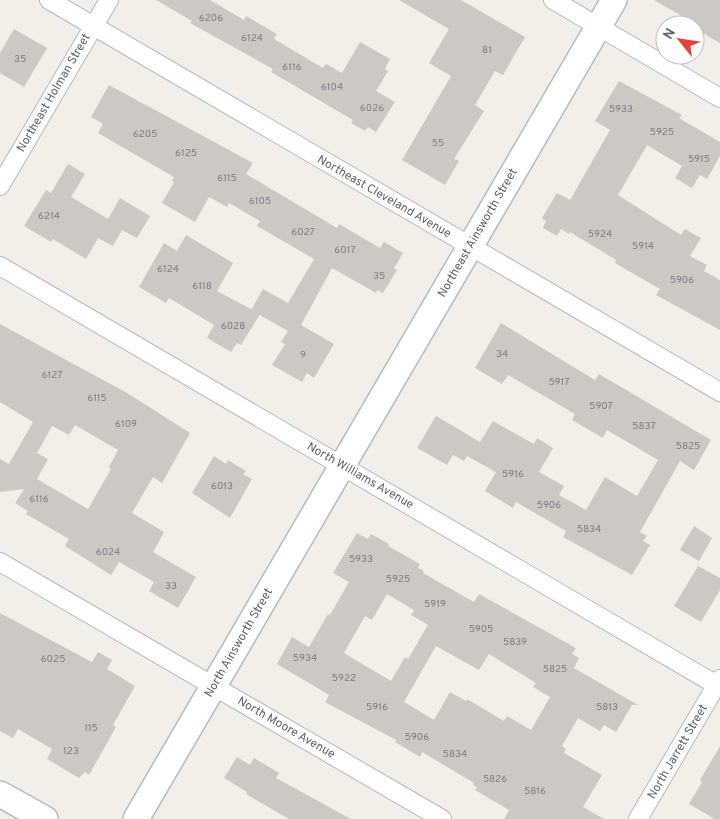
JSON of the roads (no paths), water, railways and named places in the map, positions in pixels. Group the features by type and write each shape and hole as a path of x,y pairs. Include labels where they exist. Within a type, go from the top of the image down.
{"street":[{"name":"Northeast Cleveland Avenue","path":"49,0 720,392"},
{"name":"Northeast Holman Street","path":"0,186 109,0"},
{"path":"553,0 720,98"},
{"name":"Northeast Ainsworth Street","path":"342,466 614,0"},
{"name":"North Williams Avenue","path":"0,266 719,684"},
{"name":"North Ainsworth Street","path":"136,819 342,466"},
{"name":"North Moore Avenue","path":"0,562 442,819"},
{"name":"North Jarrett Street","path":"638,819 719,684"},
{"path":"0,794 45,819"}]}
